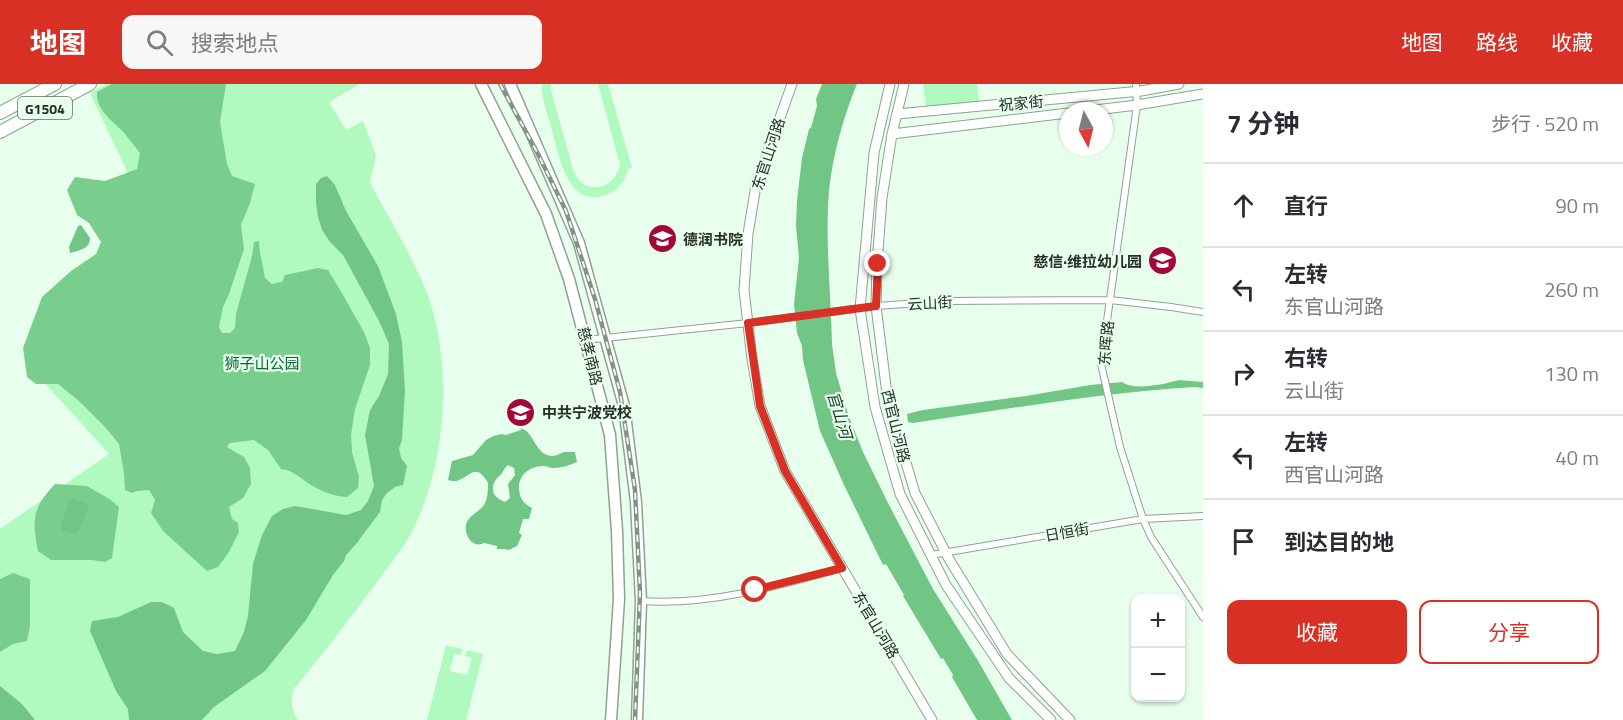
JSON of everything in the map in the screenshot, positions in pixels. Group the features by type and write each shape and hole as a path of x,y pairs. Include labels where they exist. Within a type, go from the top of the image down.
{"highway":[{"name":"G1504","path":"0,113 55,84"},
{"name":"G1504","path":"0,132 90,84"}],"main road":[{"name":"慈孝南路","path":"481,84 546,214 569,279 610,435 619,599 611,720"},
{"name":"慈孝南路","path":"510,84 579,243 624,406 636,502 641,601 637,720"}],"street":[{"name":"东官山河路","path":"792,84 756,185 748,234 744,290 760,406 785,471 932,720"},
{"name":"西官山河路","path":"890,84 874,153 860,309 875,407 900,494 946,585 1009,678 1050,720"},
{"name":"西官山河路","path":"904,84 892,134 882,198 876,306 888,402 915,493 946,552 1007,654 1070,720"},
{"name":"祝家街","path":"897,114 1179,84"},
{"name":"东晖路","path":"1136,88 1137,105 1101,364 1120,447 1143,519 1151,537 1203,617"},
{"path":"1113,108 1203,94"},
{"name":"祝家街","path":"892,134 1059,114"},
{"name":"云山街","path":"586,340 748,323 876,306 950,301 1110,300 1203,312"},
{"name":"日恒街","path":"931,555 1143,519 1203,516"},
{"path":"641,601 662,603 697,600 755,590 842,568"}],"green space":[{"name":"狮子山公园","path":"106,84 360,84 329,102 346,130 363,121 376,156 370,183 408,253 428,296 436,325 443,388 442,421 430,486 419,515 402,548 293,690 292,706 298,720 0,720 0,529 109,454 42,380 151,222 90,93"},
{"path":"112,84 226,84 220,122 227,164 232,176 255,184 241,225 244,249 223,307 219,327 222,333 230,333 235,328 236,314 254,242 259,241 265,278 272,284 282,282 285,275 318,268 328,270 364,332 370,348 370,365 355,409 351,435 352,452 359,477 358,488 347,497 328,493 293,473 281,469 268,450 254,440 230,443 227,447 244,457 250,468 251,484 243,498 229,507 232,519 238,523 239,532 229,552 218,567 207,571 163,531 151,513 155,500 149,490 132,493 125,490 119,444 105,427 58,384 36,384 27,377 23,348 42,297 71,271 96,254 101,242 89,223 77,215 67,190 75,177 105,181 137,169 140,153 102,110 97,98 97,92"},
{"path":"542,84 551,84 574,172 585,185 598,187 604,186 614,178 620,165 598,84 608,84 632,168 628,169 623,181 612,192 594,197 583,195 568,178 562,166 545,107"},
{"path":"923,84 977,84 979,101 926,107"},
{"path":"55,484 87,486 119,507 112,558 105,562 51,560 38,551 35,531 36,515 42,500"},
{"path":"13,573 30,579 30,626 27,641 13,644 0,652 0,579"},
{"path":"446,645 462,649 461,655 454,654 450,671 467,675 472,658 465,656 467,650 483,654 466,720 427,720"}],"water":[{"name":"官山河","path":"822,84 857,84 836,150 828,210 832,344 836,373 849,417 863,452 933,589 1012,720 977,720 952,677 953,675 943,658 941,659 886,564 883,565 820,431 803,360 802,346 797,333 794,304 799,258 796,226 797,200 802,158 817,106 816,99"},
{"path":"327,176 335,185 346,211 378,266 396,314 402,342 405,391 402,440 399,448 401,458 407,466 403,485 387,493 382,500 380,512 346,555 306,620 265,671 214,707 202,720 129,720 128,709 116,691 90,631 92,621 118,617 151,602 162,602 174,608 183,632 203,651 217,654 235,651 244,632 248,616 253,564 262,535 272,516 283,509 295,506 346,515 361,510 368,501 374,486 365,435 370,410 388,374 389,344 343,255 322,230 316,203 316,184 321,178"},
{"path":"81,225 90,238 90,242 84,248 70,253 69,247 78,226"},
{"path":"1179,380 1203,382 1203,388 1124,393 908,422 907,414 923,410 1090,385 1122,382 1127,385 1142,386"},
{"path":"521,428 529,434 538,448 546,455 554,456 565,452 575,452 577,462 557,468 539,466 526,472 523,476 519,484 520,495 524,502 532,508 529,519 523,519 519,533 522,535 517,546 509,550 497,549 497,546 484,543 475,544 467,534 466,524 485,503 488,483 477,472 458,481 448,480 452,461 473,455 486,440 493,436 521,430","holes":["508,465 514,468 515,475 508,484 510,498 505,502 497,498 493,492 493,485"]},
{"path":"72,498 86,503 89,507 78,532 74,534 63,531 60,527 69,500"},
{"path":"0,686 22,704 35,720 0,720"}],"railway":[{"path":"500,84 566,211 595,299 620,392 635,490 640,593 635,720"}],"place":[{"name":"德润书院","path":"662,239"},
{"name":"慈信·维拉幼儿园","path":"1163,261"},
{"name":"中共宁波党校","path":"521,412"}],"route":[{"path":"755,590 842,568 785,471 760,406 748,323 876,306 878,264"}]}
